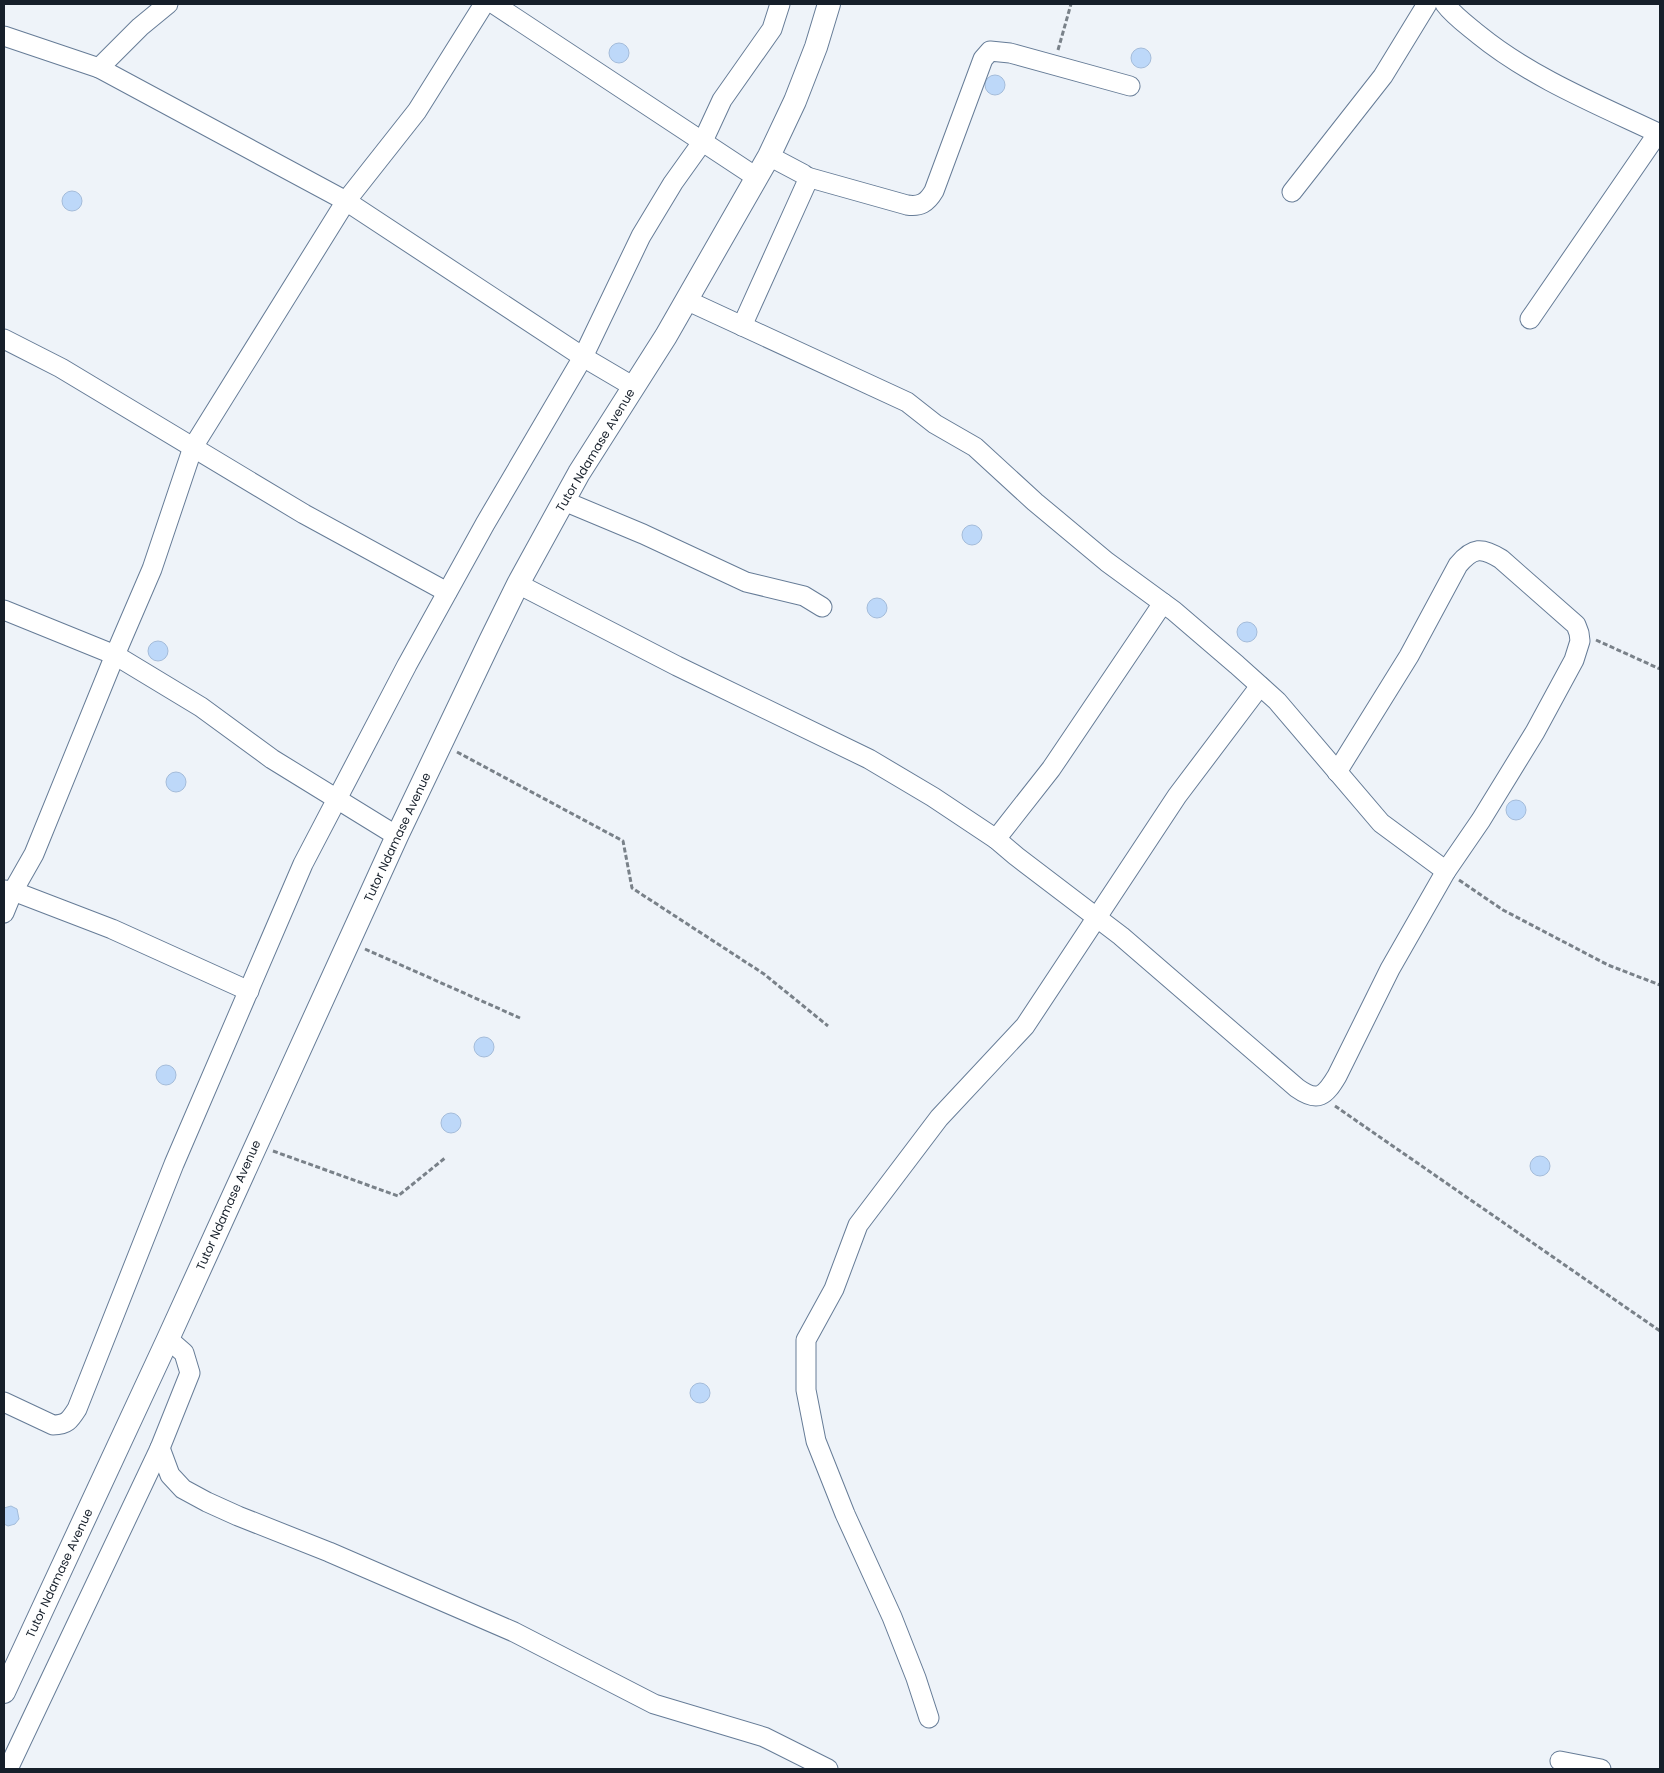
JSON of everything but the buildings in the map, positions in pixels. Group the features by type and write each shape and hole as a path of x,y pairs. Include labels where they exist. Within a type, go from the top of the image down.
{"street":[{"path":"99,68 140,27 168,4"},
{"path":"4,913 8,890 34,854 152,569 193,447 346,201 417,111 484,4"},
{"path":"494,4 756,176"},
{"path":"4,1402 53,1425 68,1423 77,1409 174,1164 303,864 336,799 485,524 583,357 641,236 673,183 703,141 722,100 772,29 780,4"},
{"name":"Tutor Ndamase Avenue","path":"4,1692 168,1339 397,836 518,584 579,473 634,387 769,156 795,101 816,47 829,4"},
{"path":"1292,192 1383,76 1427,4"},
{"path":"1445,4 1455,16 1494,47 1537,74 1659,134 1530,319"},
{"path":"4,36 99,68 346,201 583,357 634,387"},
{"path":"769,156 807,177 906,205 921,205 929,200 934,191 983,58 990,51 1054,65 1130,86"},
{"path":"742,326 806,188 807,177"},
{"path":"686,300 907,402 935,424 976,447 1042,508 1107,562 1163,603 1277,701 1381,824 1446,871"},
{"path":"4,338 61,368 304,514 448,592"},
{"path":"564,500 746,582 804,596 822,607"},
{"path":"518,584 677,666 869,759 996,839 1097,918 1202,1005 1297,1088 1307,1095 1320,1096 1327,1092 1337,1076 1390,969 1446,871 1481,820 1535,732 1578,650 1580,633 1576,625 1501,559 1492,553 1483,551 1475,550 1469,553 1458,565 1410,656 1337,772"},
{"path":"996,839 1051,769 1163,603"},
{"path":"4,610 115,655 200,707 272,759 397,836"},
{"path":"929,1718 916,1678 892,1617 845,1514 816,1441 806,1390 806,1340 834,1289 858,1225 939,1118 1026,1026 1177,796 1260,686"},
{"path":"8,890 112,929 249,991"},
{"path":"8,1769 160,1448 190,1373 184,1353 168,1339"},
{"path":"160,1448 170,1475 183,1489 207,1502 329,1552 514,1632 654,1704 764,1737 828,1769"},
{"path":"1560,1761 1601,1769"}],"path":[{"path":"1054,65 1071,4"},
{"path":"1580,633 1660,668"},
{"path":"442,743 623,841 632,888 764,974 828,1026"},
{"path":"1446,871 1503,910 1608,965 1660,985"},
{"path":"349,942 520,1018"},
{"path":"1320,1096 1660,1331"},
{"path":"256,1145 398,1196 446,1158"}]}
